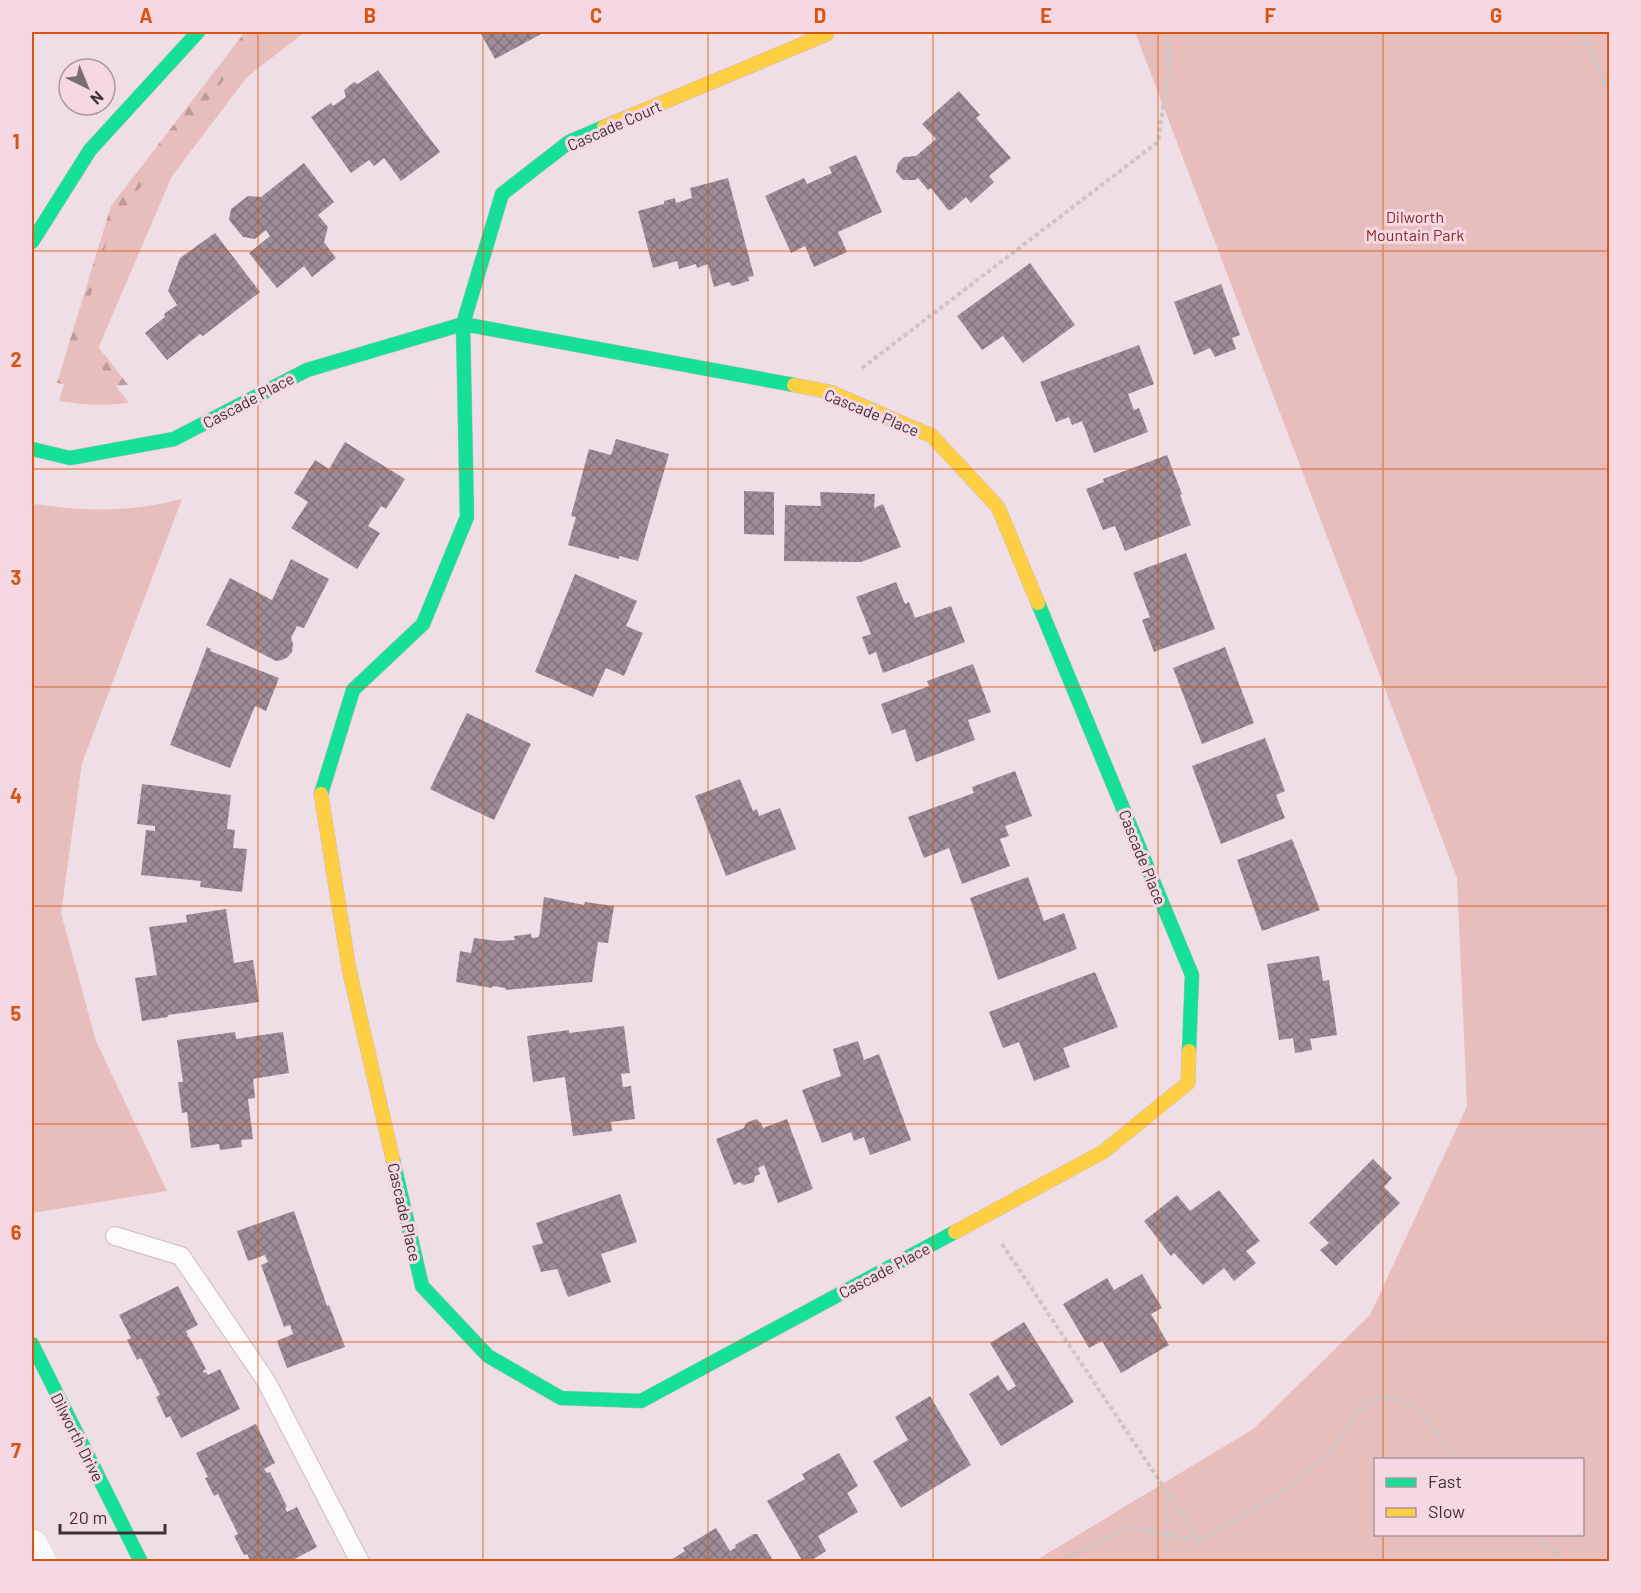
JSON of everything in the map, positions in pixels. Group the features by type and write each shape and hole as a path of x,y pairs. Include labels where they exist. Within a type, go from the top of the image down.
{"street":[{"path":"32,242 90,150 198,32"},
{"name":"Cascade Court","path":"463,324 502,194 569,142 827,34"},
{"name":"Cascade Place","path":"32,450 70,458 174,439 307,369 463,324 830,392 932,436 998,507 1192,975 1188,1083 1103,1152 641,1401 561,1398 488,1356 422,1286 348,969 320,797 353,690 423,624 467,517 463,324"},
{"name":"Dilworth Drive","path":"32,1344 141,1562"},
{"path":"32,1546 40,1562"}],"lane":[{"path":"115,1236 181,1256 266,1381 360,1562"}],"path":[{"path":"830,392 1158,142 1171,52 1166,32"},
{"path":"1582,32 1610,96"},
{"path":"984,1216 1200,1541"},
{"path":"1058,1562 1129,1527 1200,1541 1278,1495 1330,1453 1366,1402 1384,1396 1415,1405 1455,1458"},
{"path":"1538,1536 1564,1562"}],"green space":[{"path":"245,32 281,32 171,158 93,340 128,385 82,387 57,383 111,206"},
{"path":"261,32 305,32 247,77 172,176 94,358 129,403 94,405 59,401 112,224"},
{"name":"Dilworth Mountain Park","path":"1135,32 1609,32 1609,1561 1035,1561 1253,1429 1370,1315 1467,1106 1457,878"},
{"path":"182,499 82,763 61,913 96,1041 167,1191 32,1213 32,514 35,504 109,509 145,506"}],"building":[{"path":"480,32 545,32 495,59"},
{"path":"378,70 440,152 401,181 384,158 374,166 369,160 351,173 311,117 331,103 333,106 346,97 344,90 354,82 358,84"},
{"path":"959,91 980,115 976,118 1011,158 989,176 994,182 971,203 966,197 948,210 931,188 928,190 918,178 903,180 896,172 898,163 904,157 916,156 936,139 922,124"},
{"path":"856,155 882,212 838,232 847,252 814,267 805,246 791,253 765,196 804,178 807,184 832,173 829,167"},
{"path":"304,163 334,202 318,215 328,227 324,242 336,258 312,277 304,266 277,288 249,253 270,236 266,230 255,239 243,237 229,220 231,209 248,196 261,197"},
{"path":"728,178 754,276 748,277 749,281 732,286 729,282 714,287 708,264 697,268 696,264 679,269 677,261 653,268 638,211 664,204 664,201 675,198 676,203 692,198 690,188"},
{"path":"215,233 260,292 203,336 200,334 167,360 145,333 177,305 168,291 180,258"},
{"path":"1030,263 1075,325 1023,363 1003,336 982,350 957,316"},
{"path":"1221,284 1240,335 1232,338 1236,349 1215,357 1210,348 1194,355 1174,302"},
{"path":"1139,345 1154,384 1128,394 1134,410 1139,408 1148,432 1094,453 1082,421 1072,425 1069,417 1056,422 1040,382"},
{"path":"616,439 669,454 638,561 619,556 619,559 568,545 576,517 571,516 589,449 611,455"},
{"path":"345,442 405,479 386,509 381,506 368,526 380,533 357,569 291,528 308,502 294,493 315,460 329,469"},
{"path":"1167,455 1191,525 1125,551 1115,526 1103,530 1086,489 1104,482 1103,479"},
{"path":"744,491 774,492 774,535 744,534"},
{"path":"820,492 875,494 874,508 883,504 901,547 861,562 784,561 785,505 821,506"},
{"path":"1186,553 1215,629 1154,652 1142,620 1150,617 1133,573"},
{"path":"291,559 329,579 304,628 297,626 291,638 292,652 288,657 276,661 206,625 230,578 272,600"},
{"path":"575,574 637,601 626,626 643,633 624,676 606,668 593,697 535,672"},
{"path":"896,582 905,604 909,602 915,618 951,606 965,642 883,673 876,652 869,655 862,637 871,634 856,597"},
{"path":"207,647 211,649 210,651 279,678 266,711 255,706 230,768 170,745"},
{"path":"1225,647 1254,723 1202,744 1173,668"},
{"path":"973,664 991,712 968,720 975,740 916,762 905,729 892,734 881,704 929,686 927,681"},
{"path":"467,713 531,744 494,820 430,789"},
{"path":"1265,738 1285,791 1276,795 1285,818 1221,844 1192,766"},
{"path":"1015,771 1032,816 1005,826 1009,836 1000,839 1010,866 962,884 949,848 924,858 908,817 974,793 972,787"},
{"path":"740,779 753,811 757,809 759,816 780,808 796,849 726,876 695,796"},
{"path":"142,784 231,795 227,829 235,830 233,848 247,849 242,892 200,887 201,881 141,875 146,830 155,831 155,826 137,824"},
{"path":"1292,839 1320,910 1262,931 1237,860"},
{"path":"1028,877 1044,921 1064,913 1077,949 998,980 970,898"},
{"path":"544,897 584,905 585,902 614,906 608,943 598,942 592,982 506,990 493,986 492,988 456,982 460,951 471,953 474,938 498,941 515,940 514,936 531,934 532,938 539,937"},
{"path":"226,909 234,963 253,960 259,1002 142,1021 135,978 157,975 149,927 187,922 186,915"},
{"path":"1319,956 1323,981 1329,980 1337,1035 1310,1039 1312,1050 1295,1053 1293,1038 1279,1040 1267,964"},
{"path":"1095,972 1118,1027 1063,1048 1070,1067 1034,1081 1019,1042 1003,1048 989,1012"},
{"path":"624,1026 630,1073 621,1074 623,1087 631,1086 635,1119 611,1122 612,1131 573,1136 565,1077 533,1082 527,1036"},
{"path":"235,1032 236,1039 283,1032 289,1073 253,1079 255,1098 248,1099 253,1139 241,1140 242,1147 220,1150 219,1144 191,1148 187,1112 182,1113 178,1082 183,1082 177,1040"},
{"path":"858,1041 864,1060 879,1054 911,1140 870,1155 864,1137 854,1141 851,1132 822,1143 802,1090 841,1076 833,1049"},
{"path":"756,1119 763,1128 787,1119 813,1189 778,1203 764,1165 758,1168 760,1174 755,1176 754,1182 744,1185 739,1182 734,1185 716,1139 744,1128 746,1123"},
{"path":"1373,1159 1392,1178 1384,1187 1400,1203 1336,1266 1320,1250 1329,1243 1309,1223"},
{"path":"1219,1190 1260,1241 1246,1251 1256,1263 1234,1281 1224,1268 1203,1285 1174,1253 1171,1256 1144,1221 1177,1195 1190,1211"},
{"path":"620,1194 637,1242 601,1254 611,1282 568,1297 557,1269 541,1272 532,1246 543,1243 536,1223"},
{"path":"294,1211 327,1306 329,1305 345,1347 287,1368 277,1341 293,1334 290,1325 284,1327 261,1265 268,1262 265,1255 248,1261 237,1231"},
{"path":"1142,1274 1162,1308 1151,1314 1169,1345 1121,1373 1102,1341 1089,1348 1063,1304 1107,1278 1114,1290"},
{"path":"178,1286 198,1325 186,1331 188,1335 186,1336 189,1337 206,1369 204,1373 208,1375 220,1369 240,1409 181,1438 170,1416 166,1418 156,1397 160,1395 141,1358 137,1360 127,1340 131,1338 119,1315"},
{"path":"1024,1322 1074,1402 1001,1446 969,1394 998,1375 1008,1391 1016,1386 990,1343"},
{"path":"930,1396 971,1465 901,1508 873,1461 908,1440 895,1417"},
{"path":"256,1424 275,1463 264,1469 267,1473 270,1472 287,1507 285,1508 287,1512 297,1507 317,1547 289,1562 251,1562 247,1554 244,1555 234,1536 238,1534 218,1494 214,1496 205,1478 208,1477 196,1453"},
{"path":"839,1453 858,1486 847,1493 858,1512 818,1536 826,1551 809,1562 803,1562 767,1501 805,1479 802,1474"},
{"path":"716,1528 730,1551 736,1547 735,1545 757,1534 774,1562 668,1562 685,1551 683,1548"}],"traffic: fast":[{"path":"32,242 90,150 198,32"},
{"path":"321,794 353,690 423,624 467,517 463,324 502,194 569,142 604,127"},
{"path":"32,449 70,458 174,439 307,370 463,324 794,385"},
{"path":"1038,603 1192,975 1189,1051"},
{"path":"393,1160 422,1286 488,1356 561,1398 641,1401 955,1232"},
{"path":"32,1344 141,1562"}],"traffic: slow":[{"path":"604,127 827,34"},
{"path":"794,385 830,392 932,436 998,507 1038,603"},
{"path":"321,794 349,969 393,1160"},
{"path":"955,1232 1103,1152 1188,1083 1189,1051"}]}
